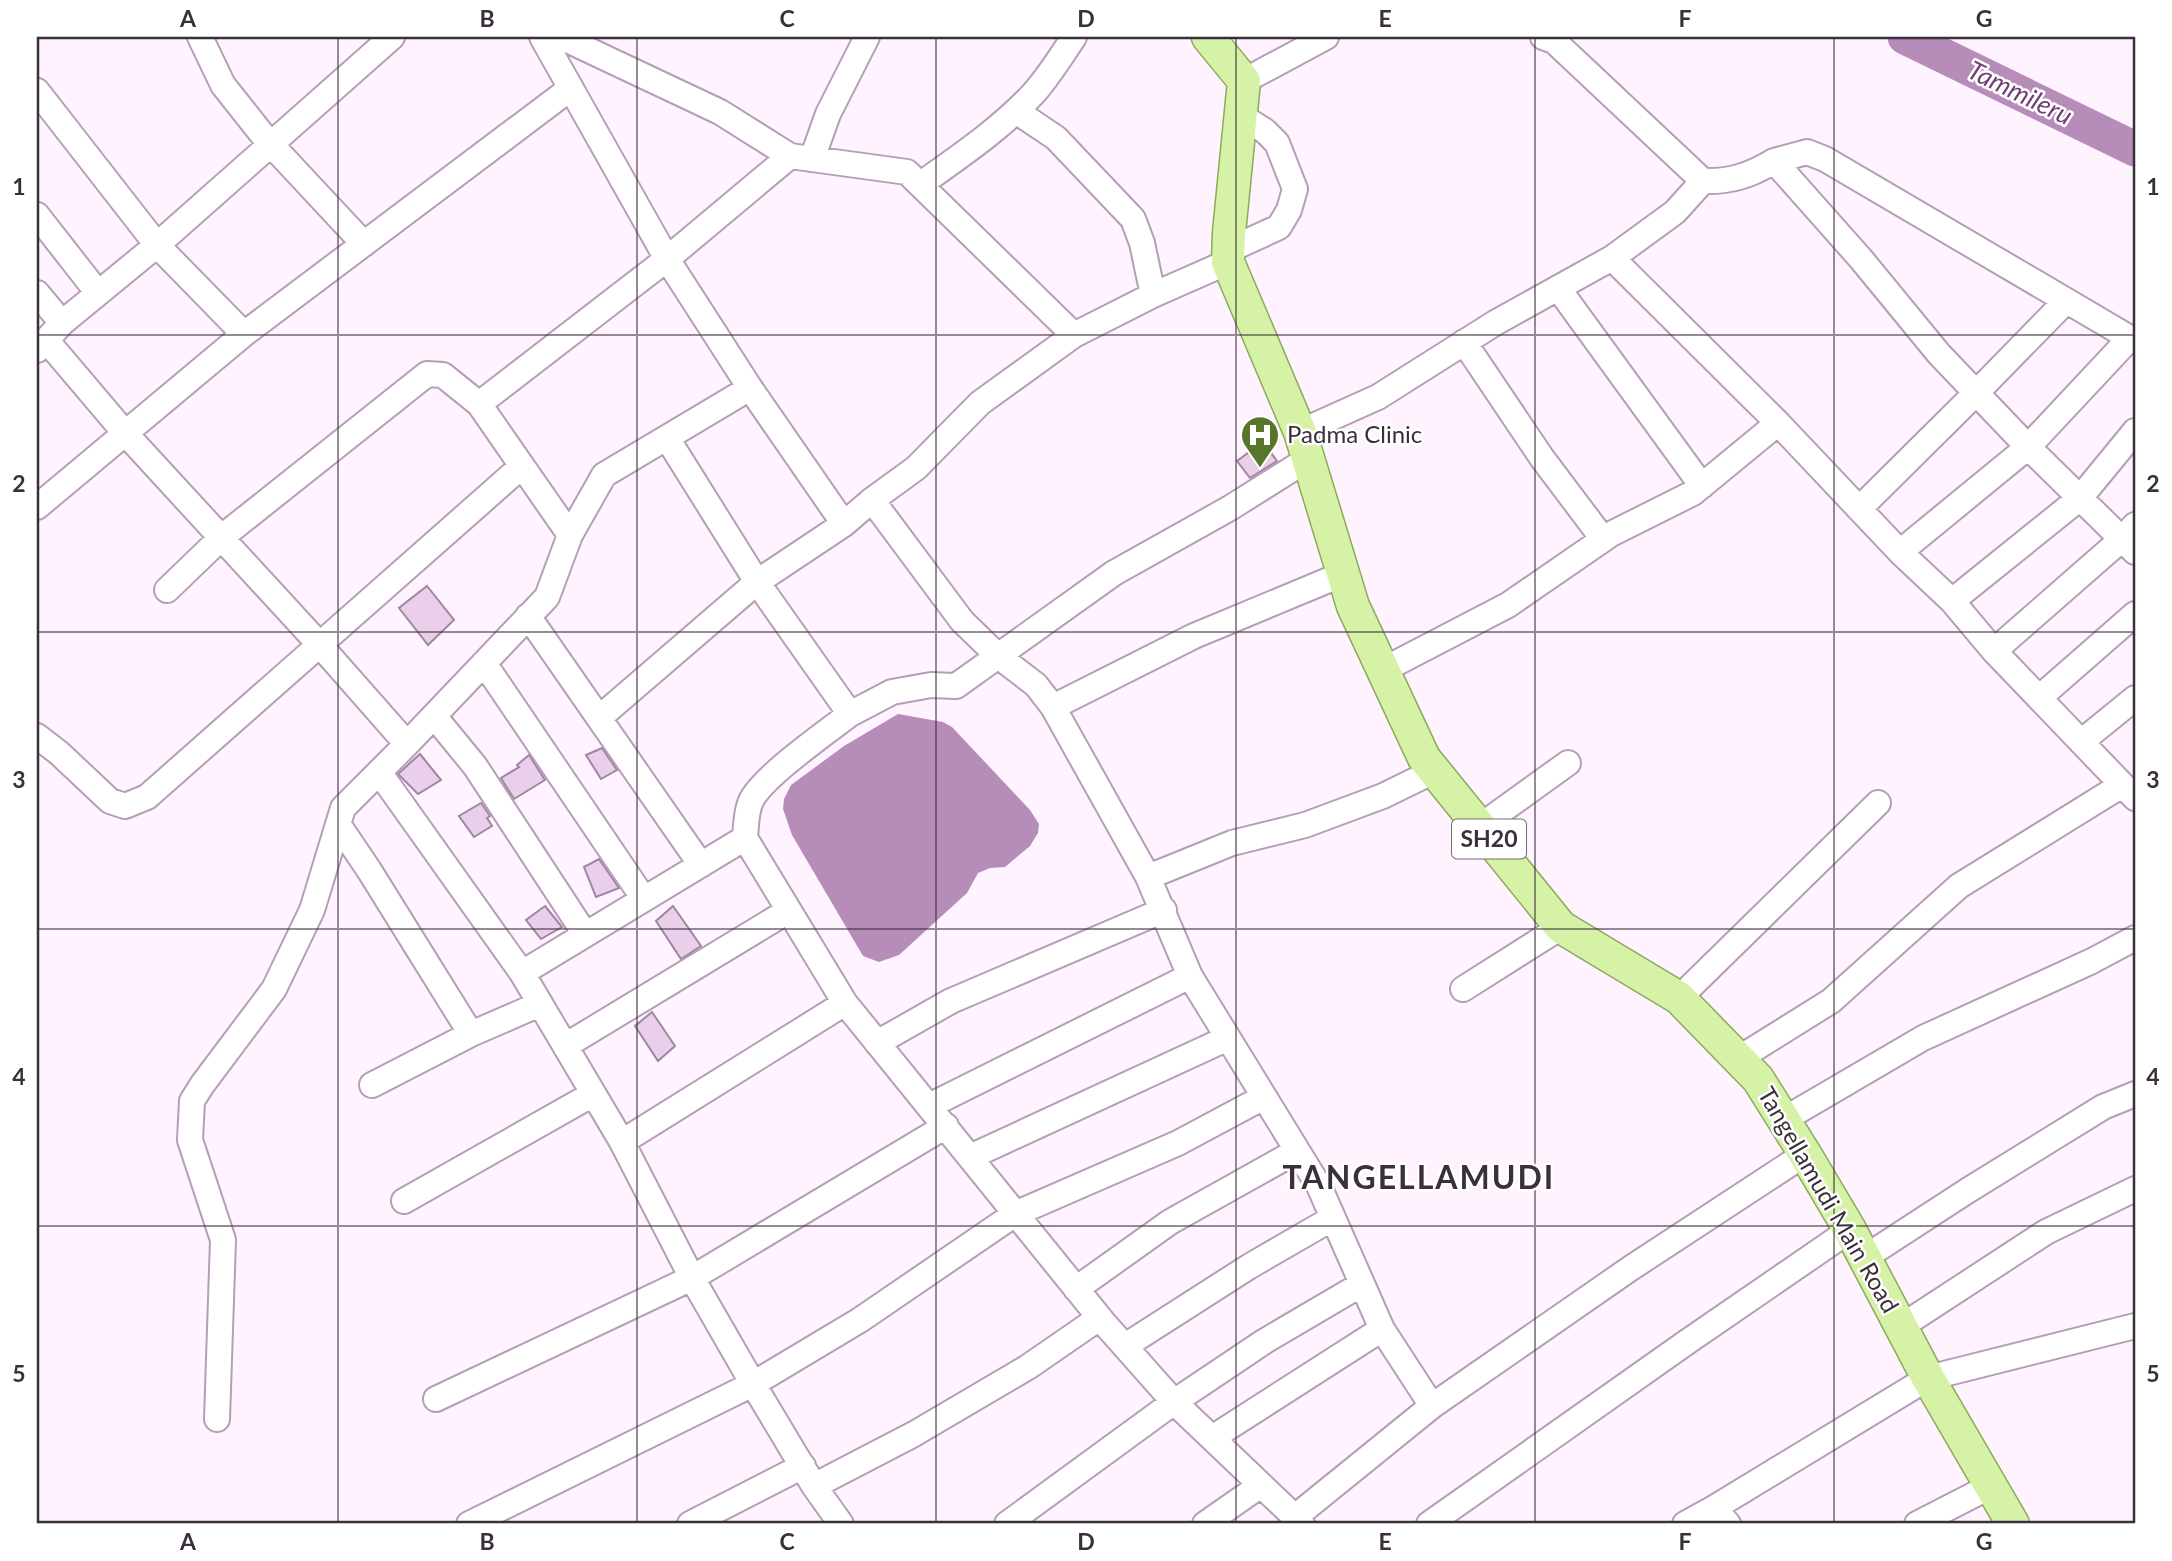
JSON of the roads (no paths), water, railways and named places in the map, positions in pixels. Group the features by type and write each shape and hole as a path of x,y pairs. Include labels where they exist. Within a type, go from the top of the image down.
{"main road":[{"path":"1208,37 1244,81"},
{"name":"Tangellamudi Main Road","path":"1244,81 1228,256 1304,446 1353,606 1424,758 1561,927 1679,998 1758,1079 1850,1230 1928,1378 2013,1524"}],"street":[{"path":"200,37 223,85 272,145 364,244"},
{"path":"49,338 98,292 157,245 393,37"},
{"path":"542,37 667,259 750,388 844,524"},
{"path":"561,37 720,112 801,158 907,172 1074,335"},
{"path":"479,404 801,158 828,114 867,37"},
{"path":"921,184 989,136 1016,111 1034,93 1074,37"},
{"path":"1244,81 1326,37"},
{"path":"1543,37 1555,41 1703,181 1722,182 1751,175 1774,161 1807,152 1825,159 2133,340 2028,447 1900,552"},
{"path":"37,508 244,334 571,88"},
{"path":"39,98 157,245 244,334"},
{"path":"1016,111 1056,138 1133,219 1142,243 1153,295"},
{"path":"599,718 757,582 844,524 916,468 980,403 1074,335 1279,227 1289,210 1295,189 1277,143 1265,131 1241,116"},
{"path":"1774,161 1861,259 1939,354 2080,498 2131,539 1994,651"},
{"path":"1703,181 1675,212 1612,258 1464,342 1377,397 1304,446 1230,508 1114,573 956,686 930,685 892,692 850,713 778,771 760,789 751,801 745,838 845,1003 1099,1318 1174,1402 1299,1521 1433,1405 1631,1268 1805,1154"},
{"path":"37,215 98,292"},
{"path":"1612,258 1777,423 1900,552 1952,601 1994,651 2129,792 1959,886 1831,1001 1738,1059"},
{"path":"1558,288 1702,486"},
{"path":"37,293 49,338 125,433 407,744"},
{"path":"1859,509 2066,301"},
{"path":"1464,342 1542,458 1603,539"},
{"path":"167,590 222,537 427,374 443,375 479,404 570,535"},
{"path":"217,1419 223,1240 190,1140 192,1101 274,989 312,910 343,808 547,597 570,535 604,475 750,388"},
{"path":"1383,670 1508,605 1603,539 1693,493 1777,423"},
{"path":"1952,601 2080,498 2135,431"},
{"path":"667,438 757,582 850,713"},
{"path":"37,736 110,801 125,806 147,797 522,466"},
{"path":"872,500 962,621 997,655 1036,685 1053,707 1148,877 1190,976 1319,1186 1382,1329 1433,1405"},
{"path":"1053,707 1194,636 1343,574"},
{"path":"2039,698 2135,614"},
{"path":"528,616 701,865"},
{"path":"484,663 644,899"},
{"path":"2081,742 2135,698"},
{"path":"434,716 475,766 585,934"},
{"path":"1479,827 1568,763"},
{"path":"1148,877 1232,843 1327,817 1383,796 1434,771"},
{"path":"379,772 522,973 622,1142 692,1278 753,1384 808,1476 841,1524"},
{"path":"1679,998 1878,803"},
{"path":"338,824 471,1034"},
{"path":"522,973 745,838"},
{"path":"877,1043 951,1001 1164,910"},
{"path":"565,1046 788,911"},
{"path":"1463,989 1561,927"},
{"path":"1783,1119 1923,1038 2092,961 2135,938"},
{"path":"929,1106 1190,976"},
{"path":"622,1142 845,1003"},
{"path":"372,1085 471,1034 540,1004"},
{"path":"970,1157 1228,1038"},
{"path":"404,1201 593,1094"},
{"path":"1864,1258 2102,1107 2135,1094"},
{"path":"469,1524 753,1384 860,1320 1015,1214 1178,1143 1264,1097"},
{"path":"436,1399 692,1278 946,1126"},
{"path":"1076,1289 1170,1222 1297,1151"},
{"path":"1902,1326 2046,1232 2135,1189"},
{"path":"1125,1346 1250,1266 1333,1218"},
{"path":"1429,1524 1850,1230"},
{"path":"1007,1524 1174,1402 1265,1340 1362,1284"},
{"path":"690,1524 914,1434 1028,1367 1099,1318"},
{"path":"1685,1524 1721,1516 1928,1378 2135,1326"},
{"path":"1212,1438 1382,1329"},
{"path":"1205,1524 1261,1485"},
{"path":"1917,1524 1991,1486"}],"waterway":[{"name":"Tammileru","path":"1905,37 2135,149"}],"place":[{"name":"Padma Clinic","path":"1260,469"}],"district":[{"name":"TANGELLAMUDI","path":"1419,1178"}]}
